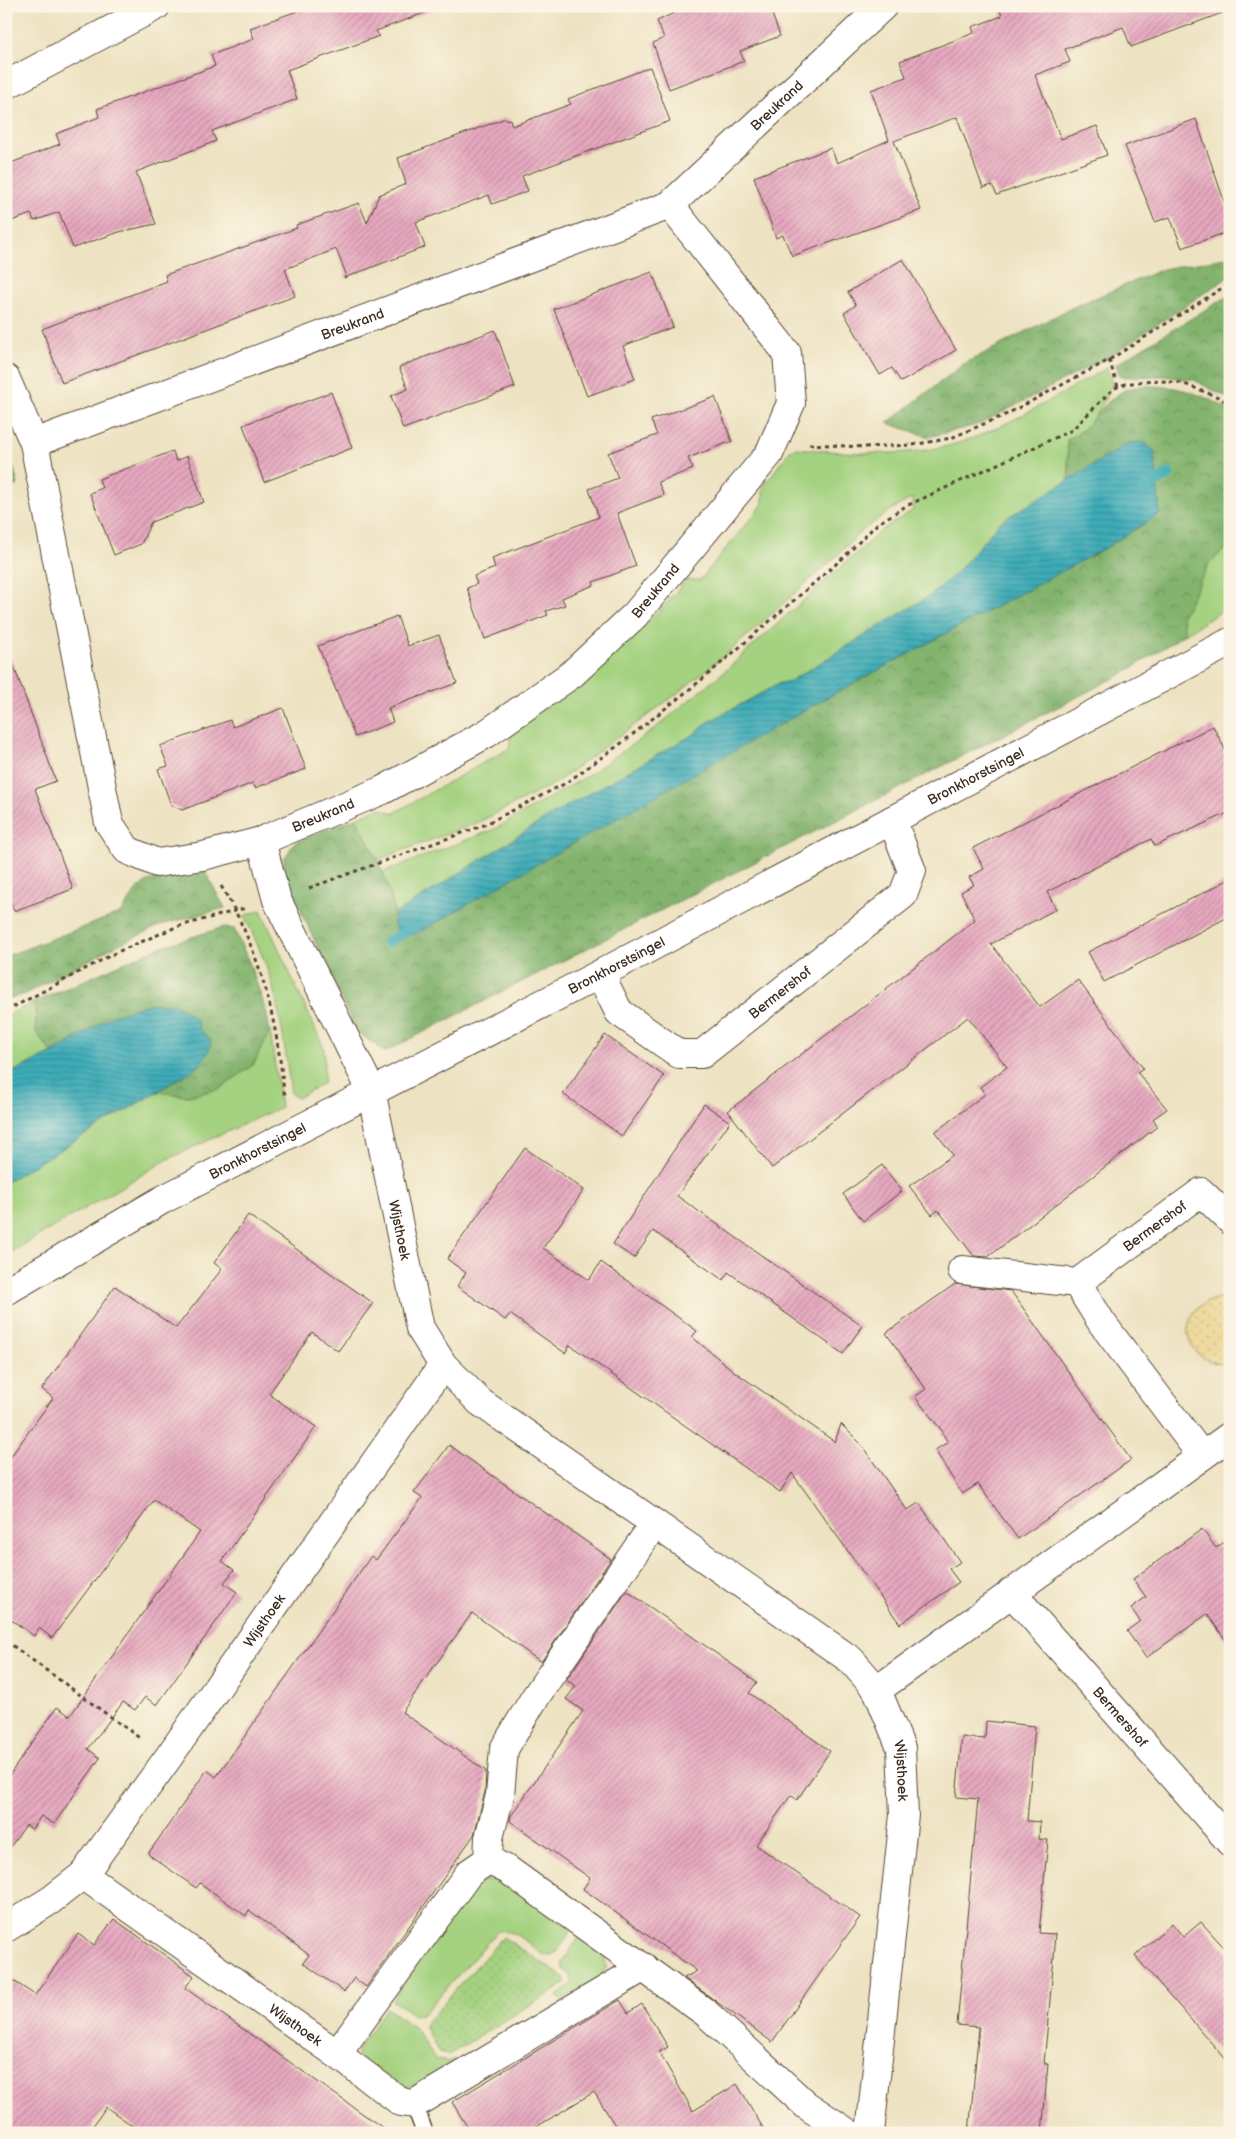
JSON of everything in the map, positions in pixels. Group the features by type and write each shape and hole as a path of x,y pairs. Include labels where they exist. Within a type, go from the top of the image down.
{"street":[{"path":"6,85 156,6"},
{"name":"Breukrand","path":"34,443 670,205 883,6"},
{"name":"Breukrand","path":"6,379 34,443 108,822 127,850 157,863 203,856 261,841 391,785 486,734 572,674 635,615 769,454 791,403 787,353 670,205"},
{"name":"Bronkhorstsingel","path":"6,1291 162,1200 600,974 1230,642"},
{"name":"Bermershof","path":"600,974 619,1012 679,1054 702,1054 903,895 912,871 892,820"},
{"path":"261,841 277,900 372,1090"},
{"name":"Wijsthoek","path":"372,1090 420,1328 442,1365 480,1402 851,1660 877,1690 901,1748 904,1815 870,2133"},
{"name":"Bermershof","path":"1077,1283 1202,1192 1230,1220"},
{"path":"962,1270 1077,1283 1102,1323 1202,1456"},
{"name":"Wijsthoek","path":"6,1928 51,1900 83,1874 168,1758 442,1365"},
{"path":"877,1690 1230,1436"},
{"path":"654,1524 534,1699 504,1749 500,1795 489,1838 488,1860 508,1870 706,2013 806,2105 848,2133"},
{"name":"Bermershof","path":"1011,1592 1230,1842"},
{"name":"Wijsthoek","path":"337,2054 469,1873 488,1860"},
{"name":"Wijsthoek","path":"83,1874 337,2054 401,2102 414,2104"},
{"path":"414,2104 644,1967"}],"lane":[{"path":"414,2104 424,2133"}],"path":[{"path":"777,434 808,444 864,447 913,445 951,438 1005,415 1109,360 1230,284"},
{"path":"1109,360 1118,387"},
{"path":"6,1011 115,953 176,928 277,900 482,826 566,783 706,678 878,524 906,506 1072,430 1113,389 1125,384 1152,380 1182,383 1218,396 1230,404"},
{"path":"203,856 236,910 255,953 272,1011 284,1092 303,1126"},
{"path":"6,1641 168,1758"}],"green space":[{"path":"1230,257 1230,276 1108,357 980,424 929,437 887,423 964,364 1071,308 1163,269"},
{"path":"1230,295 1230,399 1194,380 1162,376 1120,377 1116,364"},
{"path":"1107,368 1112,384 1100,409 1083,430 1067,440 1069,480 1000,522 957,572 931,595 790,681 780,683 705,724 694,734 553,814 395,914 383,872 495,829 584,778 653,730 726,670 882,530 913,510 913,498 891,510 859,533 839,554 731,650 674,696 554,784 477,823 377,860 356,818 379,808 394,813 510,748 510,734 593,672 661,609 686,580 700,580 763,504 763,487 790,450 796,448 854,453 893,453 912,452 951,445 1010,422"},
{"path":"1140,386 1176,388 1197,394 1230,410 1230,545 1210,562 1182,616 1185,634 1126,672 385,1052 356,1031 285,876 284,859 294,843 356,818 387,884 391,898 393,924 817,703 1105,548 1159,514 1156,488 1128,443 1069,480 1067,440 1082,430 1114,397 1125,390"},
{"path":"6,466 13,466 18,485 6,488"},
{"path":"1230,545 1230,606 1185,634 1182,616 1210,562"},
{"path":"203,868 225,908 164,924 117,945 23,995 6,999 6,956 121,913 138,888 157,876"},
{"path":"261,910 324,1048 324,1083 297,1098 291,1094 281,1025 272,984 260,949 244,916"},
{"path":"224,927 234,929 249,962 266,1010 270,1031 253,1065 220,1089 188,1096 157,1092 182,1077 204,1058 211,1040 199,1029 196,1019 115,1014 52,1053 36,1032 35,1002 160,947"},
{"path":"35,1002 36,1032 52,1053 6,1075 6,1016"},
{"path":"270,1031 281,1107 170,1158 6,1255 6,1182 157,1092 188,1096 253,1065"},
{"path":"495,1880 508,1885 572,1929 556,1953 545,1956 516,1935 510,1932 498,1931 423,2014 416,2016 392,2000 471,1887 482,1881"},
{"path":"580,1936 602,1952 606,1969 599,1978 561,2001 557,1996 573,1983 570,1975 562,1968 563,1962"},
{"path":"503,1937 565,1978 565,1984 448,2055 439,2053 424,2025"},
{"path":"386,2008 414,2027 435,2059 447,2062 453,2059 457,2064 417,2089 407,2091 357,2056 358,2049"}],"sand":[{"path":"1230,1298 1230,1364 1212,1362 1199,1355 1191,1344 1188,1332 1190,1320 1197,1309 1209,1301"}],"water":[{"path":"1143,442 1154,451 1160,514 1105,548 817,703 416,934 401,935 393,924 395,914 553,814 694,734 705,724 780,683 790,681 931,595 957,572 1000,522 1129,443"},
{"path":"150,1004 175,1004 196,1019 199,1029 211,1040 209,1051 198,1067 6,1182 6,1075 53,1053 115,1014"}],"building":[{"path":"311,6 434,6 435,9 376,31 379,36 287,70 297,99 212,131 216,141 136,172 156,224 119,232 73,248 59,212 34,221 31,214 6,223 6,165 60,144 56,134 99,117 97,109 215,66 211,55 254,39 250,28"},
{"path":"689,6 769,6 780,36 740,51 744,61 669,89 653,43 664,38 657,21"},
{"path":"998,6 1230,6 1230,10 1131,47 1123,27 1065,49 1070,62 1035,75 1061,139 1097,126 1107,155 997,195 992,185 983,188 957,117 894,141 921,210 792,256 783,235 776,238 754,177 831,148 837,163 889,140 871,90 906,77 900,61 974,33 972,27 1002,16"},
{"path":"650,67 670,121 522,176 528,191 492,204 489,195 416,222 425,247 344,278 346,274 336,249 285,269 295,296 62,383 42,329 167,281 165,275 297,228 296,225 359,203 367,223 379,195 406,184 398,158 506,118 507,120 510,119 512,126 571,104 568,99"},
{"path":"1196,119 1230,218 1230,231 1182,248 1170,217 1155,222 1125,146"},
{"path":"903,259 956,350 901,382 892,368 880,375 844,313 856,305 848,292"},
{"path":"652,272 673,327 623,346 635,379 587,396 554,309"},
{"path":"495,330 515,387 403,429 391,396 408,389 399,367"},
{"path":"331,392 352,448 264,482 243,425"},
{"path":"715,397 732,441 688,458 693,469 658,482 664,495 617,513 636,566 593,582 594,585 562,598 565,605 546,611 548,615 485,639 467,588 477,584 474,576 495,568 492,558 599,517 589,489 618,478 608,453 657,435 651,420"},
{"path":"173,451 176,461 187,456 204,502 151,522 141,544 114,555 90,493 102,488 99,479"},
{"path":"397,616 408,646 439,635 457,683 388,708 393,722 355,737 318,646"},
{"path":"6,656 10,656 56,781 35,789 73,889 14,911 6,891"},
{"path":"283,708 306,769 255,788 253,783 182,810 171,805 158,769 168,766 160,746 230,720 233,727"},
{"path":"1213,726 1230,759 1230,812 1155,846 1151,839 1047,892 1056,909 991,944 1040,1007 1078,980 1143,1068 1137,1072 1167,1109 1153,1119 1158,1126 988,1257 974,1256 938,1210 932,1215 909,1186 953,1155 935,1132 985,1094 980,1087 1007,1067 968,1017 772,1168 728,1111 975,920 961,892 974,885 969,877 984,869 973,848"},
{"path":"1230,879 1230,916 1104,982 1088,952"},
{"path":"605,1035 664,1076 622,1136 563,1094"},
{"path":"704,1104 730,1122 677,1196 862,1326 843,1354 728,1272 723,1280 653,1231 634,1258 613,1244"},
{"path":"525,1148 584,1190 543,1248 589,1280 601,1262 697,1331 692,1337 735,1372 835,1442 841,1424 860,1443 907,1510 919,1503 960,1562 949,1569 959,1582 900,1624 792,1473 780,1492 570,1345 565,1353 510,1314 505,1320 457,1286 466,1273 447,1259"},
{"path":"882,1165 902,1191 863,1221 843,1194"},
{"path":"248,1215 373,1303 338,1351 312,1332 269,1394 316,1427 222,1561 234,1570 224,1583 237,1592 157,1705 145,1697 135,1710 123,1702 88,1749 100,1758 54,1824 41,1816 32,1829 26,1825 6,1853 6,1780 57,1707 70,1716 200,1532 154,1500 52,1638 39,1628 34,1636 6,1616 6,1463 53,1398 42,1389 115,1286 176,1328 222,1269 214,1263"},
{"path":"955,1284 1011,1291 1131,1460 1018,1539 978,1484 962,1494 935,1450 948,1442 943,1432 915,1397 926,1389 886,1333"},
{"path":"449,1445 611,1559 541,1662 472,1613 402,1712 486,1771 485,1792 474,1835 366,1987 354,1978 344,1992 303,1963 309,1955 249,1910 246,1916 200,1883 196,1888 148,1854 207,1770 216,1777 371,1556 376,1560 422,1498 414,1493"},
{"path":"1202,1529 1216,1548 1230,1538 1230,1646 1207,1614 1146,1658 1127,1631 1140,1621 1131,1608 1146,1597 1133,1579"},
{"path":"627,1591 757,1682 749,1693 830,1751 797,1800 791,1795 756,1845 860,1917 772,2042 684,1978 697,1971 583,1889 590,1878 510,1821 511,1816 583,1711 566,1699 576,1686 566,1680"},
{"path":"986,1721 1035,1726 1027,1821 1040,1822 1039,1839 1048,1840 1039,1933 1055,1934 1044,2063 1048,2063 1042,2133 969,2133 979,2027 957,2025 978,1799 956,1797 962,1737 985,1739"},
{"path":"114,1919 194,1976 185,1988 390,2133 143,2133 106,2107 88,2133 6,2133 6,1976 35,1995 78,1934 94,1945"},
{"path":"1201,1922 1230,1954 1230,2064 1135,1956 1172,1923 1183,1937"},
{"path":"620,2000 628,2013 642,2004 668,2047 659,2052 693,2111 737,2084 766,2133 620,2133 594,2092 526,2133 471,2133 452,2102"}],"waterway":[{"path":"1143,490 1169,474"},
{"path":"387,942 413,927"}]}
